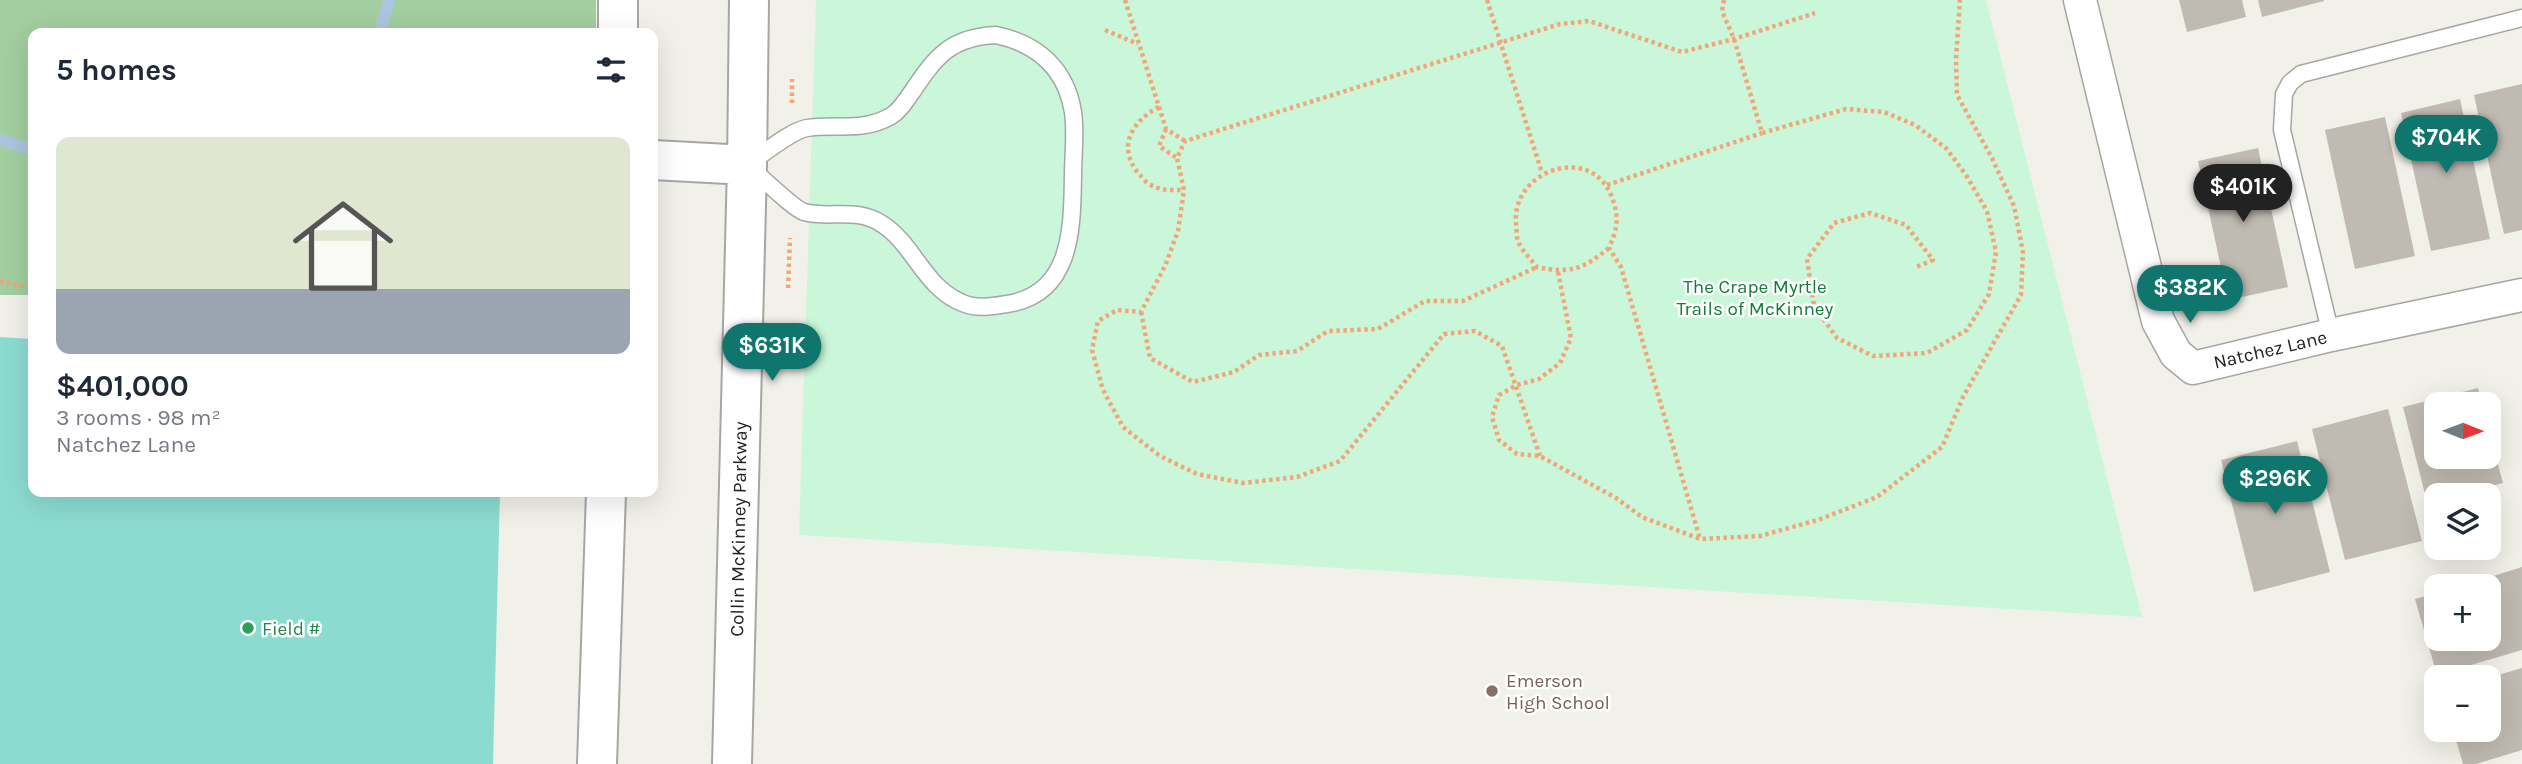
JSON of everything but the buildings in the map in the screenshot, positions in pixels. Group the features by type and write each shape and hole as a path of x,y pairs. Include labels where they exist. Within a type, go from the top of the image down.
{"street":[{"path":"618,0 618,28"},
{"name":"Collin McKinney Parkway","path":"732,764 749,0"},
{"name":"Natchez Lane","path":"2080,0 2158,320 2176,354 2193,368 2331,335 2522,295"},
{"path":"658,160 747,164"},
{"path":"597,764 606,497"}],"lane":[{"path":"2331,335 2282,130 2284,94 2290,83 2301,74 2522,18"},
{"path":"996,35 1018,40 1039,52 1056,70 1068,90 1074,114 1069,241 1063,262 1051,280 1035,295 1014,303 967,305 946,295 885,226 871,217 803,212 747,164 805,128 848,128 894,114 935,60 974,36 996,35"}],"path":[{"path":"1125,0 1166,130 1159,146 1177,158"},
{"path":"1487,0 1542,173"},
{"path":"1724,0 1722,11 1734,39 1762,133"},
{"path":"1558,272 1571,338 1560,363 1539,379 1517,385 1499,395 1492,417 1499,440 1517,454 1540,456 1616,498 1642,517 1700,539 1760,536 1818,520 1877,497 1942,447 1963,397 2021,295 2023,252 2014,206 1958,95 1956,59 1960,0"},
{"path":"1166,130 1185,141 1560,24 1588,21 1682,52 1734,39 1815,13"},
{"path":"1105,30 1138,44"},
{"path":"1159,107 1143,115 1130,133 1128,146 1133,167 1149,185 1165,190 1184,190"},
{"path":"1607,185 1762,133 1846,109 1884,112 1915,125 1945,148 1966,175 1987,211 1996,252 1989,294 1966,330 1927,353 1874,356 1837,338 1814,306 1808,259 1834,223 1870,213 1906,225 1933,260 1914,268"},
{"path":"1185,141 1177,158 1184,190 1178,231 1165,266 1141,312 1150,358 1193,382 1234,372 1259,355 1297,351 1328,331 1378,329 1425,301 1464,301 1536,267 1558,272 1588,265 1609,248 1617,225 1615,204 1607,185 1591,172 1572,167 1542,173 1525,189 1515,210 1518,241 1536,267"},
{"path":"1609,248 1621,267 1700,539"},
{"path":"0,281 28,287"},
{"path":"1141,312 1117,310 1098,321 1092,349 1103,390 1124,427 1160,456 1196,474 1243,483 1297,477 1340,461 1444,334 1475,331 1502,346 1540,456"}],"green space":[{"path":"0,0 596,0 596,28 28,28 28,295 0,295"},
{"name":"The Crape Myrtle Trails of McKinney","path":"816,0 1986,0 2142,617 799,535"}],"shaded area":[{"name":"Field #","path":"0,337 28,339 28,497 500,497 493,764 0,764"}],"waterway":[{"path":"381,28 389,0"},
{"path":"0,140 28,147"}],"place":[{"name":"Field #","path":"248,628"},
{"name":"Emerson High School","path":"1492,691"}]}
